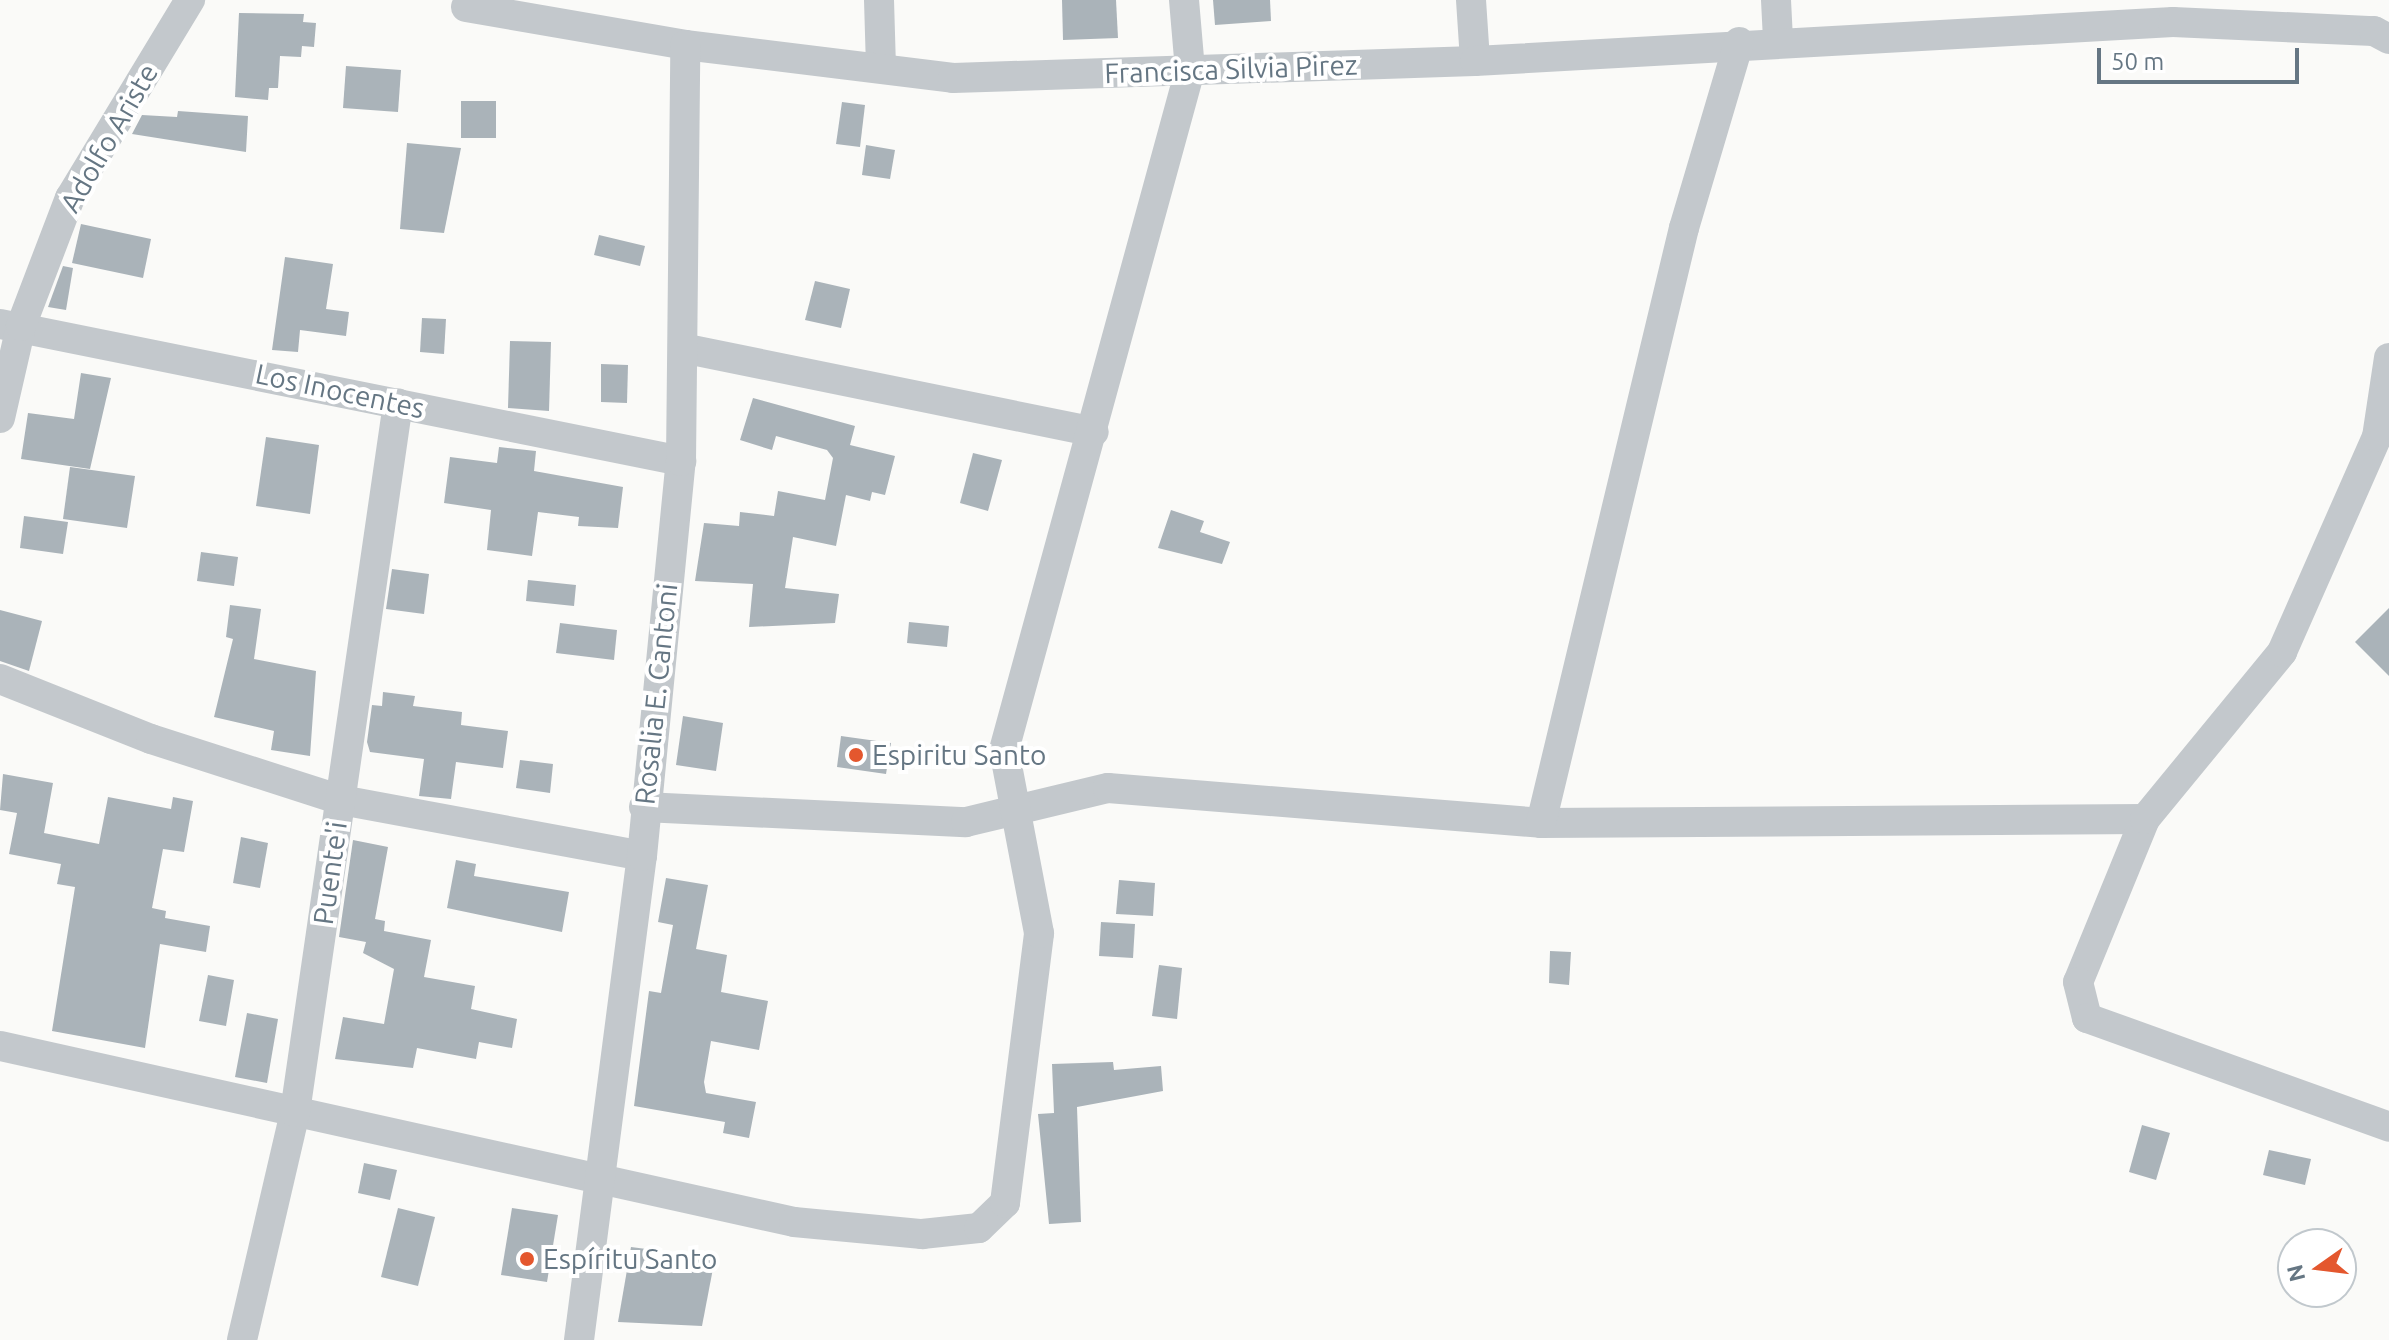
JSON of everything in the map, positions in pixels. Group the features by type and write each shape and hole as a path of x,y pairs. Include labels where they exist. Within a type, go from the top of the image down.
{"street":[{"name":"Adolfo Ariste","path":"0,418 10,325 70,198 190,0"},
{"path":"879,0 881,67"},
{"path":"0,1046 794,1222 922,1234 979,1228 1005,1203 1039,933 1004,750 1094,432 1190,70 1184,0"},
{"path":"1471,0 1475,61"},
{"path":"1776,0 1778,40"},
{"name":"Francisca Silvia Pirez","path":"466,7 685,45 953,78 1475,61 1739,42 2173,22 2374,31 2389,39"},
{"path":"1541,823 1684,228 1739,42"},
{"name":"Rosalia E. Cantoni","path":"579,1340 642,856 644,807 681,461 687,349 685,45"},
{"name":"Los Inocentes","path":"10,325 681,461"},
{"path":"687,349 1094,432"},
{"path":"2389,358 2383,442 2282,652 2145,819 2078,982 2087,1018 2389,1127"},
{"name":"Puente'i","path":"242,1340 295,1112 398,403"},
{"path":"0,679 151,739 341,800 642,856"},
{"path":"644,807 966,822 1108,788 1541,823 2145,819"}],"building":[{"path":"1062,0 1116,0 1118,38 1063,40"},
{"path":"1213,0 1270,0 1271,21 1215,25"},
{"path":"239,13 304,14 303,22 316,23 314,47 302,46 301,57 280,56 278,88 269,88 268,100 235,97"},
{"path":"346,66 401,70 398,112 343,108"},
{"path":"461,101 496,101 496,138 461,138"},
{"path":"842,102 865,105 860,147 836,144"},
{"path":"178,111 248,116 246,152 132,134 142,115 177,117"},
{"path":"407,143 461,148 444,233 400,229"},
{"path":"866,145 895,150 890,179 862,175"},
{"path":"81,224 151,239 143,278 72,263"},
{"path":"599,235 645,246 640,266 594,255"},
{"path":"285,257 333,264 326,309 349,312 346,336 300,330 298,352 272,350"},
{"path":"63,266 73,268 66,310 48,307"},
{"path":"815,281 850,289 841,328 805,320"},
{"path":"422,318 446,319 444,354 420,352"},
{"path":"510,341 551,342 549,411 508,408"},
{"path":"601,364 628,365 627,403 601,402"},
{"path":"81,373 111,378 90,469 21,459 28,413 74,419"},
{"path":"753,398 855,426 850,445 895,456 885,495 872,492 870,501 846,495 836,546 793,537 785,588 839,594 835,623 749,627 753,584 695,581 704,523 739,526 740,512 774,516 778,491 825,500 833,458 827,450 776,436 772,450 740,440"},
{"path":"266,437 319,445 310,514 256,506"},
{"path":"499,447 536,451 534,471 623,487 618,528 578,526 579,517 538,512 532,556 487,550 491,510 444,503 450,457 497,463"},
{"path":"973,453 1002,460 988,511 960,503"},
{"path":"70,467 135,476 127,528 63,519"},
{"path":"1171,510 1204,521 1200,532 1230,542 1222,564 1158,548"},
{"path":"24,516 68,522 63,554 20,548"},
{"path":"201,552 238,557 234,586 197,581"},
{"path":"392,569 429,574 424,614 386,609"},
{"path":"528,580 576,585 574,606 526,601"},
{"path":"230,605 261,609 254,659 316,671 310,756 271,750 274,731 214,717 233,639 226,637"},
{"path":"2389,608 2389,676 2355,642"},
{"path":"0,610 42,621 29,671 0,661"},
{"path":"909,622 949,626 947,647 907,643"},
{"path":"560,623 617,630 614,660 556,653"},
{"path":"383,692 415,696 413,706 462,712 461,725 508,731 503,768 456,762 451,799 419,796 424,759 370,752 367,742 372,705 382,706"},
{"path":"683,716 723,723 716,771 676,765"},
{"name":"Espiritu Santo","path":"841,736 891,743 886,774 837,767"},
{"path":"520,760 553,764 550,793 516,788"},
{"path":"3,774 53,783 44,833 99,844 108,797 171,809 173,797 193,801 184,852 163,849 152,908 166,911 165,918 210,926 206,952 160,944 145,1048 52,1031 75,887 57,884 61,864 9,854 17,813 0,810"},
{"path":"241,837 268,843 260,888 233,883"},
{"path":"353,840 388,847 375,919 385,921 384,931 431,940 424,977 475,986 471,1009 517,1019 512,1048 479,1042 476,1059 417,1048 413,1068 335,1059 343,1017 384,1024 394,969 363,953 366,942 339,937"},
{"path":"456,860 476,864 474,876 569,892 562,932 447,908"},
{"path":"666,878 708,885 696,949 727,955 721,992 768,1001 759,1050 711,1041 704,1082 706,1093 756,1102 749,1138 723,1133 725,1122 634,1106 649,991 661,993 673,925 658,922"},
{"path":"1119,880 1155,883 1153,916 1116,914"},
{"path":"1101,922 1135,924 1133,958 1099,956"},
{"path":"1550,951 1571,952 1569,985 1549,983"},
{"path":"1159,965 1182,968 1177,1019 1152,1016"},
{"path":"208,975 234,980 226,1026 199,1021"},
{"path":"247,1013 278,1019 267,1083 235,1077"},
{"path":"1113,1062 1114,1070 1161,1066 1163,1091 1077,1107 1081,1222 1049,1224 1038,1114 1054,1113 1052,1064"},
{"path":"2142,1125 2170,1133 2156,1180 2129,1172"},
{"path":"2269,1150 2311,1159 2305,1185 2263,1175"},
{"path":"364,1163 397,1170 390,1200 358,1193"},
{"path":"398,1208 435,1217 418,1286 381,1277"},
{"path":"512,1208 558,1215 547,1282 501,1275"},
{"path":"631,1247 715,1258 702,1326 618,1322"}],"place":[{"name":"Espiritu Santo","path":"856,755"},
{"name":"Espíritu Santo","path":"527,1259"}]}
